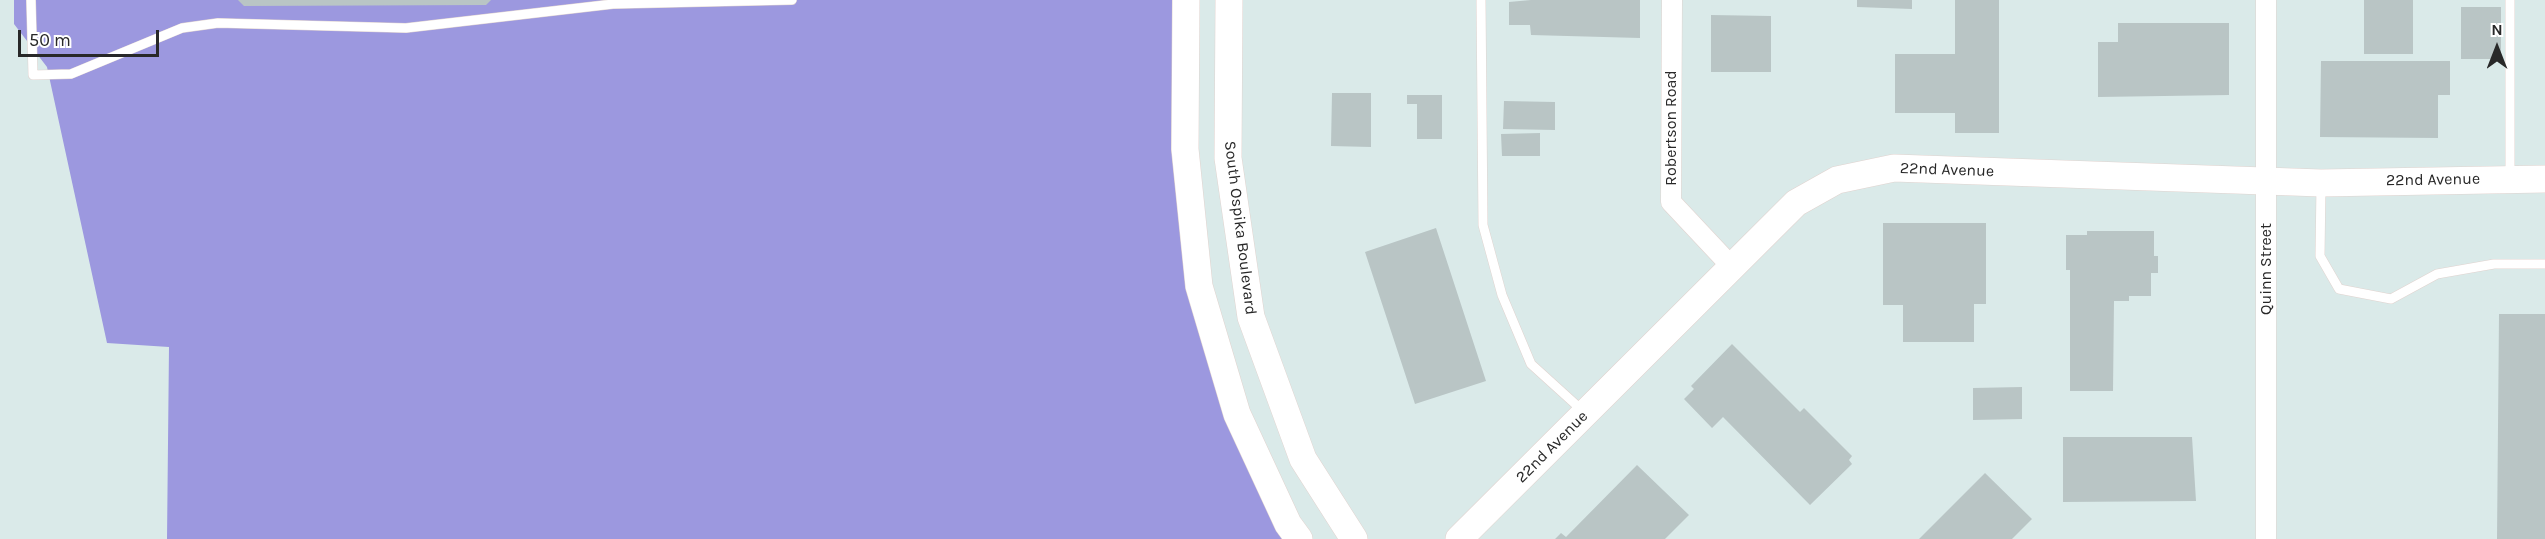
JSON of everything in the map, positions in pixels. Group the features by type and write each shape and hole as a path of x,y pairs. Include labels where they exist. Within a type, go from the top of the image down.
{"street":[{"path":"1186,0 1185,149 1200,286 1237,414 1288,524 1299,539"},
{"name":"South Ospika Boulevard","path":"1229,0 1228,158 1251,317 1303,459 1354,539"},
{"name":"Robertson Road","path":"1672,0 1671,202 1732,267"},
{"name":"Quinn Street","path":"2266,0 2266,539"},
{"name":"22nd Avenue","path":"1460,539 1796,202 1838,180 1894,168 2321,183 2545,179"}],"lane":[{"path":"31,0 33,75 71,74 182,28 218,23 406,28 613,2 792,0"},
{"path":"1481,0 1483,225 1503,296 1531,363 1586,413"},
{"path":"2510,0 2510,178"},
{"path":"2321,183 2320,256 2339,289 2391,299 2437,274 2494,264 2545,264"}],"shaded area":[{"path":"14,0 1187,0 1204,278 1235,412 1302,539 167,539 169,347 107,343 47,67 14,24"}],"building":[{"path":"238,0 491,0 486,5 244,6"},
{"path":"1640,0 1640,38 1531,35 1530,25 1509,25 1509,2"},
{"path":"1857,0 1912,0 1912,9 1857,7"},
{"path":"1955,0 1999,0 1999,133 1955,133 1955,113 1895,113 1895,54 1955,54"},
{"path":"2364,0 2413,0 2413,54 2364,54"},
{"path":"2461,7 2501,7 2501,59 2461,59"},
{"path":"1711,15 1771,16 1771,72 1711,72"},
{"path":"2118,23 2229,23 2229,95 2098,97 2098,42 2118,42"},
{"path":"2321,61 2450,61 2450,95 2438,95 2438,138 2320,137"},
{"path":"1332,93 1371,93 1371,147 1331,146"},
{"path":"1407,95 1442,95 1442,139 1417,139 1417,104 1407,104"},
{"path":"1504,101 1555,102 1555,130 1503,129"},
{"path":"1540,133 1540,156 1502,156 1501,134"},
{"path":"1883,223 1986,223 1986,304 1974,304 1974,342 1903,342 1903,305 1883,305"},
{"path":"1436,228 1486,381 1415,404 1365,252"},
{"path":"2087,231 2154,231 2154,256 2158,256 2158,273 2151,273 2151,296 2129,296 2129,301 2114,301 2113,391 2070,391 2070,270 2066,270 2066,235 2087,235"},
{"path":"2499,314 2545,314 2545,539 2497,539"},
{"path":"1732,344 1800,412 1804,408 1852,456 1849,460 1852,464 1810,505 1723,417 1712,428 1684,399 1694,389 1691,386"},
{"path":"2022,387 2022,419 1973,420 1973,388"},
{"path":"2063,437 2192,437 2196,501 2063,502"},
{"path":"1637,465 1689,515 1665,539 1555,539 1561,533 1566,537"},
{"path":"1985,473 2032,519 2012,539 1919,539"}]}
